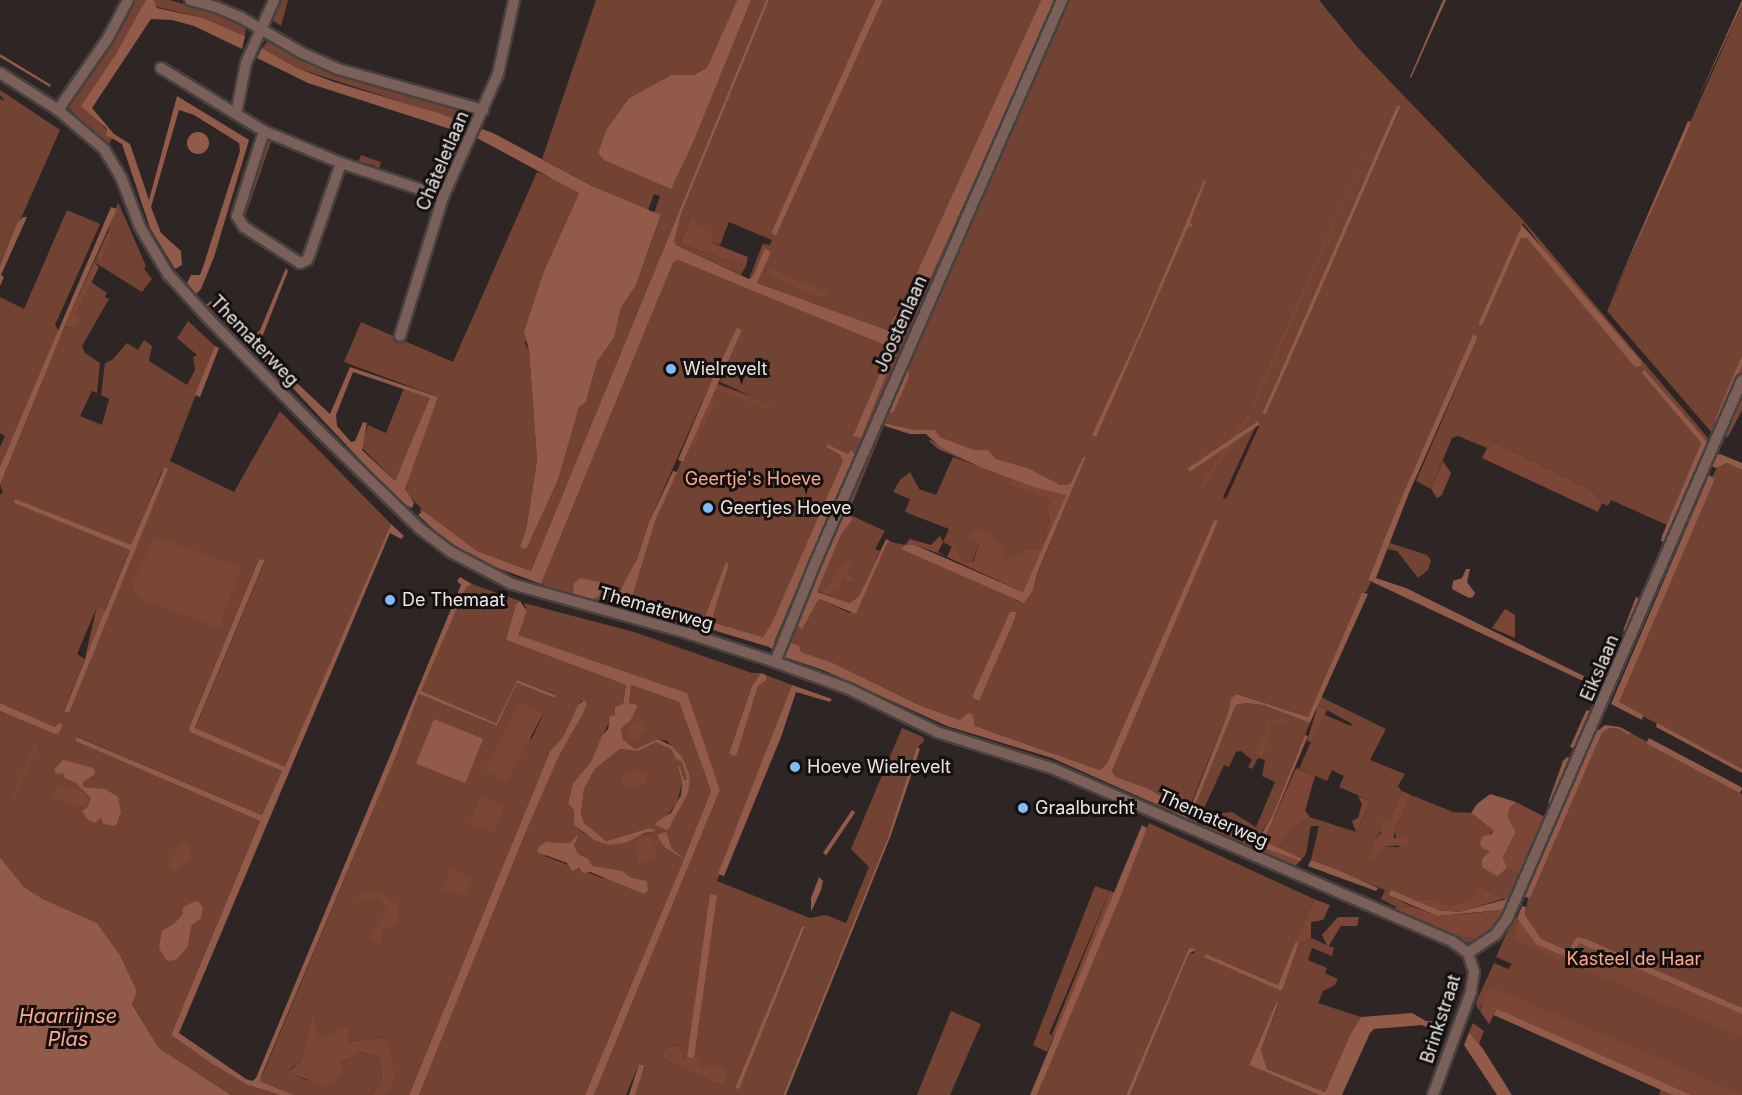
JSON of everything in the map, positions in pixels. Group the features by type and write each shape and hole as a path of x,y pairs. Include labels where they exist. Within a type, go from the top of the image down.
{"street":[{"path":"58,110 108,38 128,0"},
{"path":"190,0 216,7 259,34 338,69 483,110"},
{"path":"236,114 246,63 274,0"},
{"name":"Châteletlaan","path":"400,336 443,197 483,110 505,52 514,0"},
{"name":"Joostenlaan","path":"776,658 1062,0"},
{"path":"161,68 264,131 341,163 443,197"},
{"name":"Thematerweg","path":"0,73 58,110 104,149 121,177 140,227 168,274 230,341 419,528 471,564 512,584 776,658 849,689 937,732 1042,765 1094,786 1453,942 1468,953"},
{"path":"264,131 237,216 244,227 300,263 307,260 310,253 341,163"},
{"name":"Eikslaan","path":"1468,953 1496,934 1506,919 1601,709 1742,380"},
{"name":"Brinkstraat","path":"1432,1095 1472,992 1474,972 1468,953"}],"green space":[{"path":"134,0 146,0 89,111 113,137 107,147 69,108 72,99 112,42"},
{"path":"154,0 169,0 217,13 246,26 245,36 203,18 157,7"},
{"path":"282,0 288,0 281,26 272,20"},
{"path":"596,0 737,0 707,69 694,75 671,75 629,98 606,130 598,153 696,136 751,0 766,0 531,571 477,551 420,511 421,508 405,492 411,465 438,397 344,362 361,322 453,362 537,172 556,179 579,193 544,271 525,344 529,350 537,460 526,530 520,546 527,548 558,480 579,406 586,402 597,362 614,338 621,308 636,285 661,216 654,213 660,196 654,194 648,210 590,185 542,159"},
{"path":"769,0 875,0 771,233 776,236 883,0 1041,0 908,292 910,295 907,301 904,300 887,330 757,283 770,252 765,249 753,276 749,279 763,244 770,245 772,240 729,222 720,245 710,242 691,218 681,240 684,245 746,266 741,275 676,245 673,241 681,214","holes":["771,270 825,292 768,275"]},
{"name":"Geertje's Hoeve","path":"1056,0 1319,0 1359,49 1523,220 1708,438 1706,442 1646,371 1641,372 1701,443 1667,525 1611,500 1608,506 1602,503 1592,490 1495,443 1487,448 1458,436 1452,438 1431,489 1416,481 1478,337 1473,334 1396,510 1368,580 1371,582 1366,592 1362,592 1308,717 1238,694 1231,698 1228,713 1190,806 1183,808 1147,788 1116,777 1112,771 1217,521 1214,520 1107,763 1100,770 975,726 973,715 960,720 919,705 833,663 776,646 774,643 855,454 852,451 848,454 827,444 826,447 840,455 844,461 772,624 763,637 715,623 712,615 729,564 726,563 704,619 637,601 632,596 655,522 715,383 751,396 720,382 737,329 713,377 649,522 637,559 626,582 619,590 624,605 647,611 642,614 562,593 541,584 673,263 678,260 823,318 903,339","holes":["1397,105 1401,107 1266,414 1262,414","1523,223 1606,319 1606,323 1527,238 1521,238 1482,326 1478,324","1258,421 1260,424 1226,499 1223,497","885,423 916,430 935,430 940,437 974,450 988,450 996,459 1027,468 1060,485 1070,484 1083,457 1086,457 1037,575 1033,590 1017,601 1013,597 902,549 905,545 891,542 887,543 859,596 880,551 875,549 885,531 848,514","848,515 853,519 841,535 817,592 821,593 848,561 848,573 854,584 843,581 841,588 827,595 850,603 859,596 850,613 819,599 802,628 796,626 840,521"]},
{"path":"1742,5 1742,355 1716,420 1723,433 1717,432 1715,424 1712,433 1607,311"},
{"path":"268,41 334,72 469,112 473,118 472,125 297,68 262,48"},
{"path":"0,90 60,130 0,266 0,99 5,101 0,95"},
{"path":"462,132 467,134 444,183 436,188 422,185 425,178 439,183"},
{"path":"272,139 243,219 241,209 266,140"},
{"path":"361,155 381,162 379,170 374,168 375,165 358,163"},
{"path":"118,202 146,266 144,269 152,279 142,292 94,262 96,258 99,261 112,233 108,232"},
{"path":"67,210 100,224 55,325 59,331 54,344 0,467 0,447 5,436 0,433 0,297 24,309"},
{"path":"91,282 107,293 105,297 109,299 82,346 85,353 100,363 97,393 92,391 80,416 102,425 109,399 101,395 105,363 112,360 127,343 138,350 144,340 152,346 149,361 187,385 195,370 193,357 197,355 177,338 188,321 215,346 170,461 234,492 280,411 391,524 286,768 195,729 265,561 259,559 189,728 191,732 282,771 262,815 78,737 75,741 260,821 171,1035 212,1064 248,1085 280,1095 231,1095 159,1048 132,1003 137,991 120,955 97,923 43,899 24,887 0,857 0,711 58,734 63,725 55,727 0,703 0,495 3,492 0,485 64,327 73,328 76,314","holes":["163,468 155,500 68,713 64,710 85,659 77,654 97,607 106,608 130,549 14,503 16,500 131,546"]},
{"path":"404,388 430,397 395,481 361,447 368,425 386,433"},
{"path":"953,457 1012,478 1009,485 1051,500 1047,508 1050,523 1043,530 1050,532 1042,550 1029,548 1001,563 984,532 977,526 964,539 979,545 972,562 963,561 952,547 943,542 949,529 905,512 910,499 893,492 900,480 910,472 919,489 936,495"},
{"path":"1727,463 1742,470 1742,769 1618,703 1715,479 1712,477 1717,468"},
{"path":"1390,543 1427,555 1431,560 1428,570 1418,578 1397,551 1387,549"},
{"path":"472,584 520,601 506,640 626,685 623,704 610,720 591,762 573,783 568,803 574,811 575,825 583,833 609,845 654,831 636,832 606,841 584,824 581,814 584,789 595,769 620,749 638,751 656,741 671,749 676,759 682,762 687,780 684,780 678,768 682,782 677,803 665,819 655,823 668,827 690,776 683,758 667,741 658,739 635,749 623,739 621,729 631,720 637,705 629,703 631,685 679,702 711,791 684,858 672,849 662,835 660,837 665,848 684,859 585,1095 419,1095 525,834 559,756 583,714 587,704 581,701 563,737 550,751 409,1095 385,1095 390,1083 387,1037 348,1042 348,1027 318,1040 314,1013 301,1060 289,1071 306,1080 315,1081 358,1052 379,1057 382,1077 372,1095 294,1095 260,1081 396,756 419,694 497,726 517,683 554,698 555,694 517,680 496,723 420,691 466,586","holes":["521,703 543,715 531,740","576,836 574,845 578,854 589,859 592,867 623,871 630,877 647,881 602,878 545,856 551,842 570,843"]},
{"path":"524,603 634,632 752,673 761,673 752,686 729,753 731,755 735,756 758,686 766,675 792,685 717,881 810,918 826,915 846,923 869,867 851,849 902,728 923,737 924,741 918,747 888,837 783,1095 633,1095 645,1067 639,1064 626,1095 594,1095 720,790 686,693 517,635 527,611","holes":["802,926 805,928 739,1088 735,1088","667,1045 680,1046 684,1059 698,1056 700,1068 711,1068 724,1087 661,1058"]},
{"path":"1321,697 1386,729 1370,760 1405,774 1398,786 1402,791 1390,818 1375,840 1383,847 1399,847 1394,831 1411,795 1453,812 1471,813 1493,830 1482,848 1488,848 1506,868 1518,874 1507,899 1503,899 1478,884 1469,901 1450,906 1435,898 1414,901 1391,891 1388,895 1411,906 1397,909 1446,933 1476,940 1486,936 1473,943 1463,941 1395,911 1396,907 1381,899 1385,890 1311,860 1319,826 1311,826 1306,854 1302,859 1300,854 1279,847 1292,828 1310,817 1356,832 1371,801 1339,787 1344,776 1332,770 1327,781 1299,769 1323,714 1351,726 1352,724 1318,705"},
{"path":"1246,703 1263,705 1310,723 1273,814 1256,841 1240,824 1209,831 1202,828 1210,814 1232,812 1256,827 1275,782 1262,776 1265,760 1258,758 1252,769 1248,767 1252,760 1241,751 1236,752 1229,767 1224,765 1196,826 1162,809 1190,817 1236,705"},
{"name":"Kasteel de Haar","path":"1610,728 1619,729 1629,735 1631,733 1742,794 1742,1095 1659,1095 1661,1089 1487,1012 1481,1005 1480,1011 1477,1007 1476,1002 1494,963 1508,969 1512,964 1496,957 1513,919 1517,917 1519,919 1512,938 1525,915 1528,898 1532,894 1602,733"},
{"path":"1149,823 1314,899 1278,985 1206,954 1282,991 1299,943 1311,938 1334,948 1332,956 1312,948 1308,960 1327,968 1325,973 1338,979 1335,985 1323,991 1318,1003 1361,1017 1350,1035 1325,1092 1267,1069 1261,1050 1278,1005 1276,1003 1249,1065 1319,1095 1130,1095 1189,954 1195,953 1189,948 1126,1095 1037,1095"},
{"path":"1095,886 1110,891 1049,1034 1054,1036 1047,1052 1033,1045"},
{"path":"951,1011 981,1024 950,1095 917,1095"}],"shaded area":[{"path":"1392,91 1292,323 1253,408 1250,408"},
{"path":"691,218 712,234 710,242 748,257 746,266 684,245 681,240"},
{"path":"1523,222 1606,319 1606,323 1548,256"},
{"path":"108,232 112,233 100,262 96,258"},
{"path":"94,262 99,267 76,314 81,322 73,328 64,327"},
{"path":"771,269 829,293 822,298 768,275"},
{"path":"1742,366 1742,410 1728,437 1720,433 1722,432 1718,421"},
{"path":"717,385 771,406 770,410 716,389"},
{"path":"713,396 716,398 694,447 690,445"},
{"path":"1247,415 1250,417 1202,489 1199,486"},
{"path":"931,440 940,447 972,462 938,449 929,441"},
{"path":"1495,443 1592,490 1602,503 1598,512 1482,458 1487,448"},
{"path":"1443,461 1451,473 1442,495 1437,498 1431,489"},
{"path":"1012,478 1066,495 1050,532 1043,530 1050,523 1047,508 1051,500 1008,485"},
{"path":"977,526 1005,547 1002,562 1029,548 1042,550 1023,592 947,557 952,546 963,561 973,562 979,545 964,539"},
{"path":"155,536 241,567 219,628 138,598 132,583"},
{"path":"940,536 943,542 938,552 946,556 915,545 905,545 910,539 931,545"},
{"path":"848,560 853,564 848,573 855,584 843,581 841,588 827,595 821,593"},
{"path":"97,606 106,608 94,659 85,657"},
{"path":"1505,609 1515,615 1515,638 1492,628"},
{"path":"520,702 543,714 507,782 484,770"},
{"path":"1318,705 1327,710 1311,742 1307,741"},
{"path":"639,718 647,731 634,739 626,730"},
{"path":"1283,718 1287,722 1269,725 1271,733 1262,756 1256,754 1266,732 1265,722"},
{"path":"35,743 38,745 14,800 12,799"},
{"path":"1296,768 1315,776 1305,811 1310,817 1292,828 1279,847 1300,854 1302,859 1264,841"},
{"path":"627,770 646,772 646,784 623,788 621,780"},
{"path":"56,785 79,790 88,799 85,806 69,805 53,796"},
{"path":"1402,791 1411,795 1394,831 1394,838 1407,838 1410,844 1383,847 1374,860 1370,857 1375,840 1381,833 1381,822 1390,818"},
{"path":"481,796 505,806 494,833 470,823"},
{"path":"1358,796 1371,801 1356,832 1352,821 1358,818 1362,804"},
{"path":"1516,802 1545,817 1520,875 1506,868 1503,858 1516,832 1508,817 1510,807"},
{"path":"1240,824 1256,841 1256,845 1300,861 1293,868 1209,831 1220,826"},
{"path":"651,837 657,856 639,864 635,845 641,838"},
{"path":"182,841 189,843 192,858 175,873 167,865"},
{"path":"452,867 472,879 464,896 442,890"},
{"path":"1478,884 1503,899 1458,912 1438,910 1414,901 1435,898 1450,906 1469,901"},
{"path":"379,891 397,904 398,924 382,931 381,947 371,936 388,908 377,897 363,902 355,896"},
{"path":"1110,891 1115,893 1057,1037 1052,1035"},
{"path":"1510,898 1509,908 1496,926 1477,940 1446,933 1396,909 1411,906 1437,916 1475,913 1502,910"},
{"path":"1314,899 1330,905 1323,920 1311,922 1311,938 1299,943 1296,941"},
{"path":"1338,917 1359,917 1357,926 1341,926 1328,947 1322,935"},
{"path":"1519,919 1534,941 1573,954 1579,943 1742,1014 1742,1037 1512,938"},
{"path":"1489,986 1742,1095 1691,1095 1497,1009 1489,1024 1480,1011"},
{"path":"314,1011 318,1039 348,1026 348,1042 387,1037 395,1078 385,1095 372,1095 382,1077 379,1057 359,1052 341,1063 344,1072 325,1087 289,1072 301,1060"},
{"path":"1473,1023 1484,1031 1479,1044 1469,1032"},
{"path":"667,1045 680,1046 684,1059 699,1056 700,1068 721,1066 727,1075 724,1087 661,1058"}],"water":[{"path":"146,0 154,0 157,8 203,18 245,36 242,49 194,26 172,20 151,19 92,108 114,134 130,144 149,200 177,96 249,140 214,257 201,289 196,294 187,283 191,275 200,275 203,267 240,151 239,143 194,115 179,110 151,207 161,233 181,251 182,265 175,269 150,228 122,144 106,135 107,129 81,106 116,54"},
{"path":"737,0 751,0 696,136 671,189 604,160 598,153 606,130 629,98 671,75 694,75 707,68"},
{"path":"766,0 769,0 681,214 674,241 676,245 749,279 753,276 765,248 771,252 757,283 887,330 904,300 907,301 908,292 1041,0 1056,0 903,339 883,344 678,260 673,263 541,584 473,559 444,539 418,515 423,511 477,551 531,571"},
{"path":"875,0 883,0 776,236 771,233"},
{"path":"1443,0 1446,0 1411,78 1410,77"},
{"path":"1742,0 1742,5 1695,106"},
{"path":"262,48 297,68 334,82 438,113 493,133 590,185 661,215 636,285 621,308 614,338 597,362 586,402 579,407 558,480 527,548 523,549 520,546 526,530 537,460 529,350 524,332 544,271 579,193 475,137 308,83 257,58"},
{"path":"0,54 51,85 50,87 0,57"},
{"path":"1397,105 1401,106 1266,414 1262,414"},
{"path":"1688,121 1691,122 1680,148 1610,302"},
{"path":"198,132 206,135 209,143 206,151 198,154 190,151 187,143 190,135"},
{"path":"1204,180 1206,180 1190,222 1193,226 1188,227 1096,437 1092,435 1141,330"},
{"path":"111,207 117,209 65,325 0,485 0,467"},
{"path":"23,217 27,217 1,275 4,277 0,286 0,266 17,224"},
{"path":"1522,225 1641,361 1641,366 1635,367 1527,238 1521,238 1482,326 1478,324"},
{"path":"286,268 288,271 261,340 262,347 288,374 283,379 206,305 211,301 247,332 256,334 260,330"},
{"path":"737,328 742,330 683,462 678,460 713,377"},
{"path":"1473,334 1478,337 1409,493 1376,578 1406,588 1596,682 1600,681 1618,640 1623,645 1601,695 1597,697 1594,694 1596,687 1368,580"},
{"path":"215,346 219,348 200,397 195,395"},
{"path":"1742,355 1742,366 1718,421 1715,420"},
{"path":"350,367 438,397 405,489 414,503 412,508 403,504 380,481 289,384 292,381 299,385 330,414","holes":["353,372 430,398 395,481 362,450 367,423 363,422 355,441 351,442 337,426 336,415"]},
{"path":"883,367 889,368 861,438 853,436"},
{"path":"906,368 909,373 908,379 893,413 887,411"},
{"path":"1645,370 1708,443 1669,540 1665,543 1661,541 1662,536 1701,443 1641,372"},
{"path":"1258,421 1260,424 1190,472 1188,469"},
{"path":"884,423 916,430 935,430 940,437 974,450 988,450 996,459 1028,468 1060,485 1070,484 1083,457 1086,457 1037,574 1033,590 1024,603 901,549 905,545 915,545 1023,592 1066,495 1037,488 980,467 940,447 926,434 910,434 885,426"},
{"path":"827,444 848,454 851,450 855,454 774,642 776,646 784,649 791,643 799,646 801,652 833,663 919,705 960,720 968,713 973,715 975,726 1100,770 1107,763 1214,520 1218,521 1112,771 1116,777 1147,788 1183,808 1191,806 1228,713 1231,698 1237,694 1308,717 1362,592 1368,594 1310,723 1263,705 1246,703 1236,705 1190,818 1187,818 1052,758 947,726 823,670 784,657 769,647 615,600 637,559 649,522 673,471 677,472 655,522 632,597 637,601 704,619 726,562 729,564 713,615 715,623 763,637 772,623 843,461 840,455 826,447"},
{"path":"1720,454 1742,463 1742,470 1727,463 1717,468 1713,467 1711,463 1714,455"},
{"path":"164,468 168,469 69,713 64,711 130,550 14,503 15,499 131,545"},
{"path":"1709,475 1715,479 1619,702 1643,715 1642,720 1611,704"},
{"path":"848,514 853,519 841,535 817,592 850,603 859,596 886,539 891,542 887,543 856,614 819,599 802,629 796,625 840,521"},
{"path":"391,524 404,536 401,539 390,533 179,1033 246,1079 252,1081 256,1078 461,585 457,581 460,577 472,584 466,587 421,691 496,723 517,680 556,695 554,698 517,683 497,726 419,694 396,756 263,1072 260,1081 294,1095 280,1095 248,1085 212,1064 171,1035 260,821 75,741 77,737 262,815 282,771 190,732 189,728 259,559 265,560 195,728 285,767"},
{"path":"1466,569 1470,569 1467,582 1475,593 1469,598 1452,589 1453,581 1462,578"},
{"path":"580,578 600,582 602,586 599,596 592,599 573,594 574,583"},
{"path":"1636,597 1641,599 1627,631 1623,631"},
{"path":"520,601 527,611 518,635 687,693 720,790 594,1095 585,1095 684,859 665,848 657,835 666,832 672,849 684,858 711,791 679,702 631,685 629,703 638,705 631,720 621,729 623,739 635,749 658,739 672,746 683,758 690,776 688,793 668,830 657,826 654,824 671,813 681,795 682,782 678,767 680,767 684,780 687,780 682,762 676,759 671,749 656,742 638,751 620,749 595,769 584,789 581,814 584,823 606,841 650,828 656,831 645,833 625,843 609,845 594,840 574,825 574,811 568,803 573,783 591,762 602,736 608,729 610,716 615,715 615,707 623,704 626,685 506,640 516,605"},
{"path":"1010,612 1016,612 1015,618 979,701 972,697"},
{"path":"761,673 766,675 766,680 758,686 737,753 735,756 731,755 729,753 752,686"},
{"path":"792,685 832,699 830,702 796,692 781,737 724,876 718,874"},
{"path":"585,700 587,704 583,714 559,756 525,834 419,1095 409,1095 550,751 563,737 578,705"},
{"path":"0,703 55,727 59,723 63,725 58,735 0,711"},
{"path":"1589,710 1592,715 1576,749 1570,747 1586,711"},
{"path":"434,719 483,739 465,783 416,764"},
{"path":"1657,723 1742,769 1742,773 1656,727"},
{"path":"1605,725 1620,727 1631,733 1629,735 1619,729 1610,728 1602,733 1532,894 1530,898 1525,897 1596,732"},
{"path":"1305,735 1308,736 1264,841 1302,859 1300,861 1255,845 1273,814"},
{"path":"1649,738 1742,787 1740,793 1646,743"},
{"path":"917,747 920,749 891,835 786,1095 783,1095 888,837"},
{"path":"1567,757 1572,758 1551,805 1548,803 1563,761"},
{"path":"63,760 94,768 95,774 83,782 83,787 105,789 118,797 121,812 116,826 103,824 101,817 95,823 88,820 82,811 87,808 91,798 76,783 65,778 63,773 56,774 54,770"},
{"path":"1490,794 1516,802 1510,807 1508,817 1516,832 1503,858 1507,868 1497,876 1482,867 1482,859 1490,851 1482,848 1480,843 1483,836 1492,834 1493,830 1471,813 1477,804"},
{"path":"852,810 855,812 826,855 823,853"},
{"path":"1142,825 1147,828 1121,895 1037,1095 1030,1095"},
{"path":"578,836 574,845 578,854 589,859 592,866 623,871 630,877 647,881 648,891 644,894 590,872 583,873 579,868 572,871 567,863 537,852 539,847 546,842 570,843"},
{"name":"Haarrijnse Plas","path":"0,857 24,887 43,899 97,923 120,955 137,991 132,1004 159,1048 231,1095 0,1095"},
{"path":"1311,860 1378,888 1376,891 1308,866"},
{"path":"1518,874 1510,898 1502,910 1437,916 1388,895 1391,890 1438,910 1458,912 1507,899"},
{"path":"819,877 823,881 821,890 811,912 811,898"},
{"path":"710,894 717,895 694,1058 687,1057"},
{"path":"195,901 203,908 201,918 191,926 188,946 177,959 166,960 159,948 162,931 175,923 183,914 182,908"},
{"path":"1522,906 1526,907 1525,915 1541,939 1568,951 1577,937 1586,939 1742,1008 1742,1014 1579,943 1571,959 1536,944 1517,918"},
{"path":"802,926 805,927 739,1089 735,1088"},
{"path":"1296,941 1299,943 1282,991 1204,957 1206,954 1278,985"},
{"path":"1189,948 1196,949 1189,954 1130,1095 1126,1095"},
{"path":"1276,1003 1278,1004 1261,1050 1267,1069 1325,1092 1350,1035 1361,1017 1412,1013 1426,1021 1442,1021 1444,1027 1437,1041 1439,1033 1422,1025 1374,1029 1370,1033 1342,1095 1319,1095 1249,1065"},
{"path":"1497,1009 1691,1095 1674,1095 1661,1090 1494,1015"},
{"path":"1469,1032 1483,1049 1512,1095 1497,1095 1464,1045"},
{"path":"639,1064 645,1066 635,1095 629,1095"}],"place":[{"name":"Wielrevelt","path":"671,369"},
{"name":"Geertjes Hoeve","path":"708,508"},
{"name":"De Themaat","path":"390,600"},
{"name":"Hoeve Wielrevelt","path":"795,767"},
{"name":"Graalburcht","path":"1023,808"}]}
